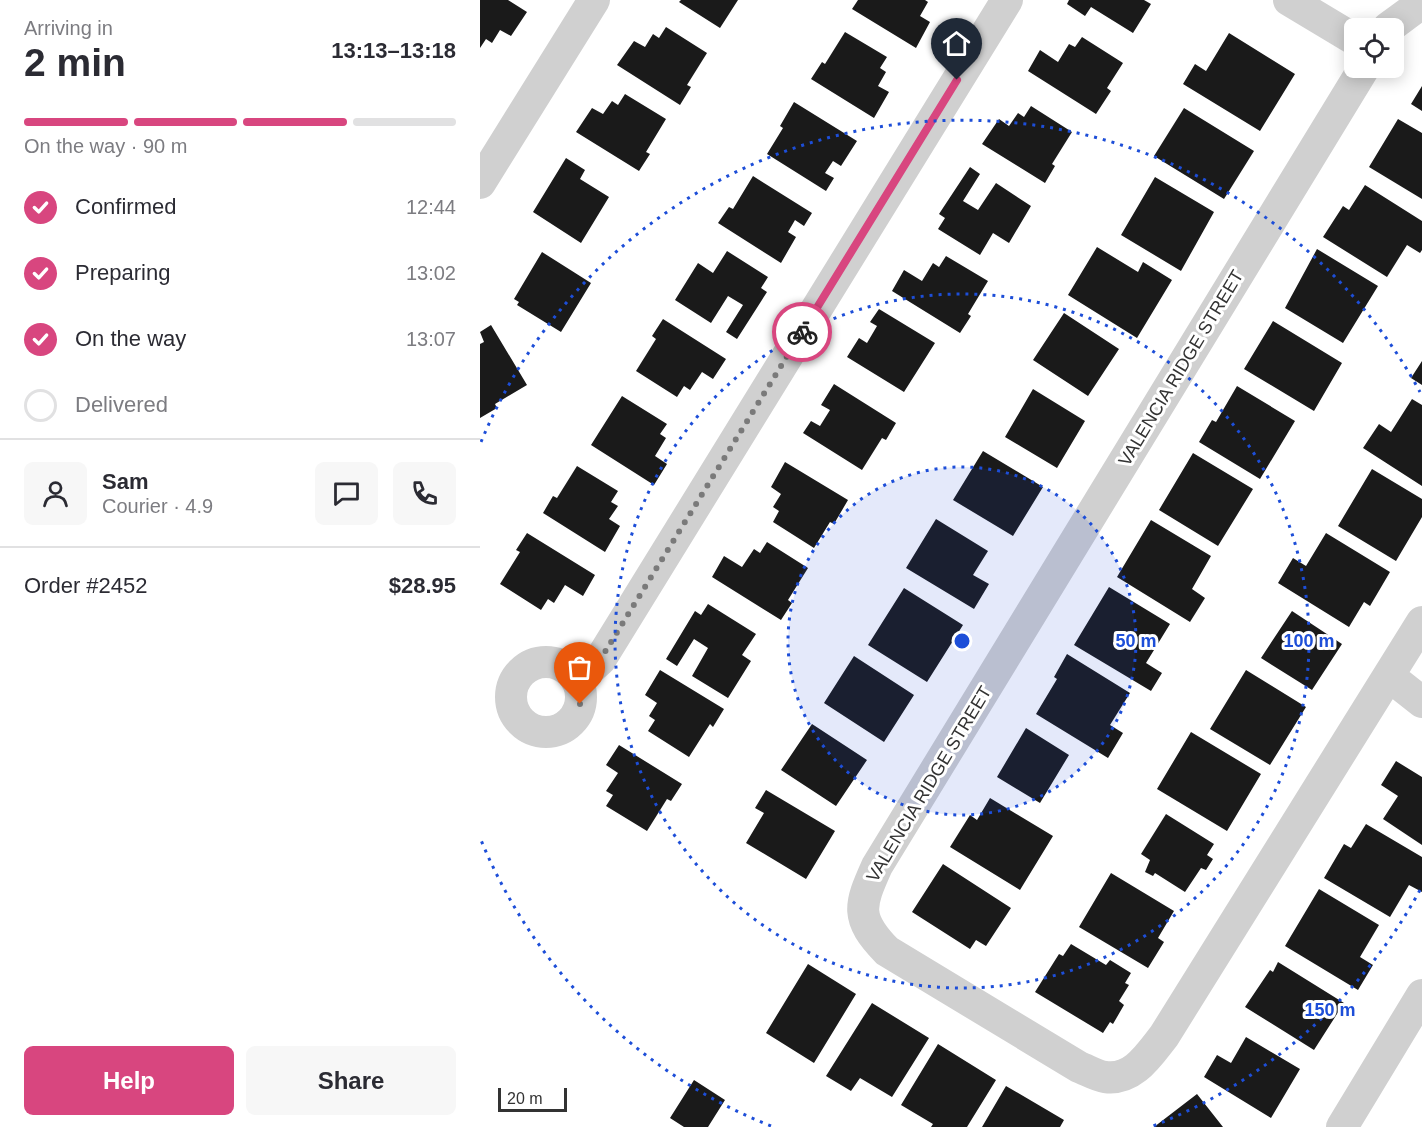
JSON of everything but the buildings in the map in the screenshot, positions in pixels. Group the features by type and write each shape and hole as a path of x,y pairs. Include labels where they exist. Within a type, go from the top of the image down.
{"street":[{"path":"480,183 594,0"},
{"path":"577,681 600,660 1007,0"},
{"path":"1289,0 1344,33"},
{"path":"1402,18 1422,3"},
{"name":"VALENCIA RIDGE STREET","path":"1358,78 877,866 864,895 863,916 870,933 887,951 1079,1067 1106,1077 1128,1074 1144,1062 1164,1036 1422,621"},
{"path":"1389,676 1422,702"},
{"path":"1342,1127 1422,996"}],"way so far":[{"path":"580,704 581,693 577,681 600,660 802,332"}],"route":[{"path":"802,332 957,80"}]}
